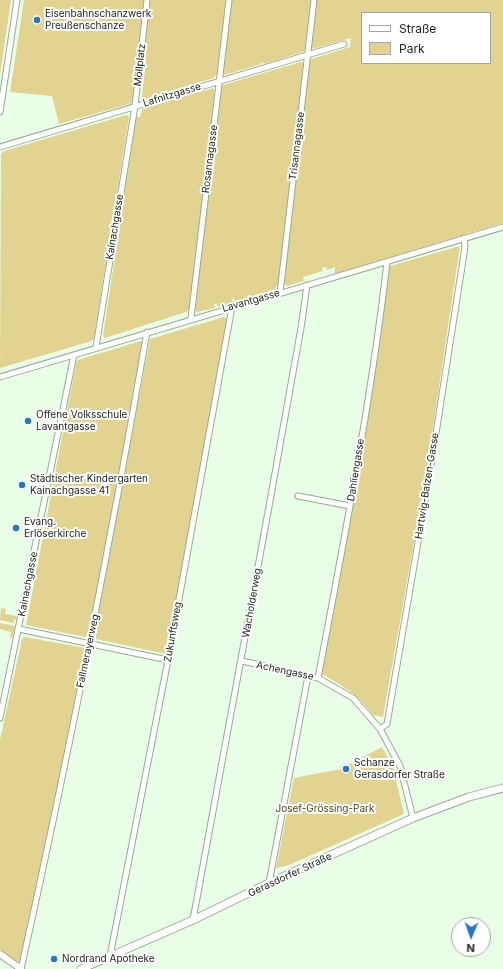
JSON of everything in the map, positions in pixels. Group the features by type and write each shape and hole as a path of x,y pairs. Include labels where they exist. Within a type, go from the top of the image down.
{"main road":[{"name":"Gerasdorfer Straße","path":"81,969 194,920 269,883 413,818 469,797 503,788"}],"street":[{"path":"0,112 17,0"},
{"name":"Möllplatz","path":"135,106 146,0"},
{"name":"Rosannagasse","path":"191,318 229,0"},
{"name":"Trisannagasse","path":"280,293 314,0"},
{"name":"Lafnitzgasse","path":"0,147 219,80 344,44"},
{"name":"Kainachgasse","path":"96,347 135,106"},
{"name":"Lavantgasse","path":"0,376 74,355 191,318 388,262 503,226"},
{"name":"Hartwig-Balzen-Gasse","path":"380,729 387,724 430,472 465,247 464,238"},
{"name":"Dahliengasse","path":"318,678 350,506 388,262"},
{"name":"Wacholderweg","path":"194,920 242,662 300,335 307,285"},
{"name":"Zukunftsweg","path":"110,956 168,660 232,307"},
{"name":"Fallmerayerweg","path":"21,969 121,484 147,332"},
{"name":"Kainachgasse","path":"0,718 74,355"},
{"path":"298,496 350,506"},
{"path":"19,629 168,660"},
{"name":"Achengasse","path":"242,662 318,678 353,698 380,729 400,766 413,818"},
{"path":"269,883 308,676"},
{"path":"0,954 21,969"}],"green space":[{"path":"0,0 11,0 0,75"},
{"path":"24,0 144,0 132,103 59,124 52,96 10,92"},
{"path":"150,0 226,0 217,74 214,78 145,99 142,96 146,60 143,57"},
{"path":"232,0 311,0 305,49 303,52 264,64 262,62 261,64 225,75 223,73"},
{"path":"316,0 503,0 503,223 335,274 335,267 327,270 326,267 322,268 323,271 303,277 304,281 287,286 283,284 309,63 311,59 350,47 351,38 313,49 310,47"},
{"path":"301,62 304,63 278,285 273,290 235,302 234,298 232,299 233,302 218,307 217,303 214,304 215,308 197,312 195,309 221,88 223,85"},
{"path":"213,88 215,90 189,310 105,338 103,336 136,117 140,117 143,108"},
{"path":"126,115 129,117 94,338 92,341 0,368 1,154 4,151"},
{"path":"460,246 426,474 383,717 373,715 362,702 350,692 322,674 390,266"},
{"path":"224,317 227,319 167,654 96,639 94,636 150,339"},
{"path":"144,340 89,635 85,637 26,625 76,364 78,360"},
{"path":"1,608 6,609 5,614 16,616 18,612 16,620 14,619 14,623 0,620"},
{"path":"0,623 15,626 12,638 10,638 11,632 0,629"},
{"path":"25,637 85,648 86,650 58,796 21,961 17,962 0,949 0,740 22,639"},
{"name":"Josef-Grössing-Park","path":"382,747 393,767 404,814 289,865 276,868 294,778 341,769"}],"place":[{"name":"Eisenbahnschanzwerk Preußenschanze","path":"37,20"},
{"name":"Offene Volksschule Lavantgasse","path":"28,421"},
{"name":"Städtischer Kindergarten Kainachgasse 41","path":"22,485"},
{"name":"Evang. Erlöserkirche","path":"16,528"},
{"name":"Schanze Gerasdorfer Straße","path":"346,769"},
{"name":"Nordrand Apotheke","path":"54,959"}]}
